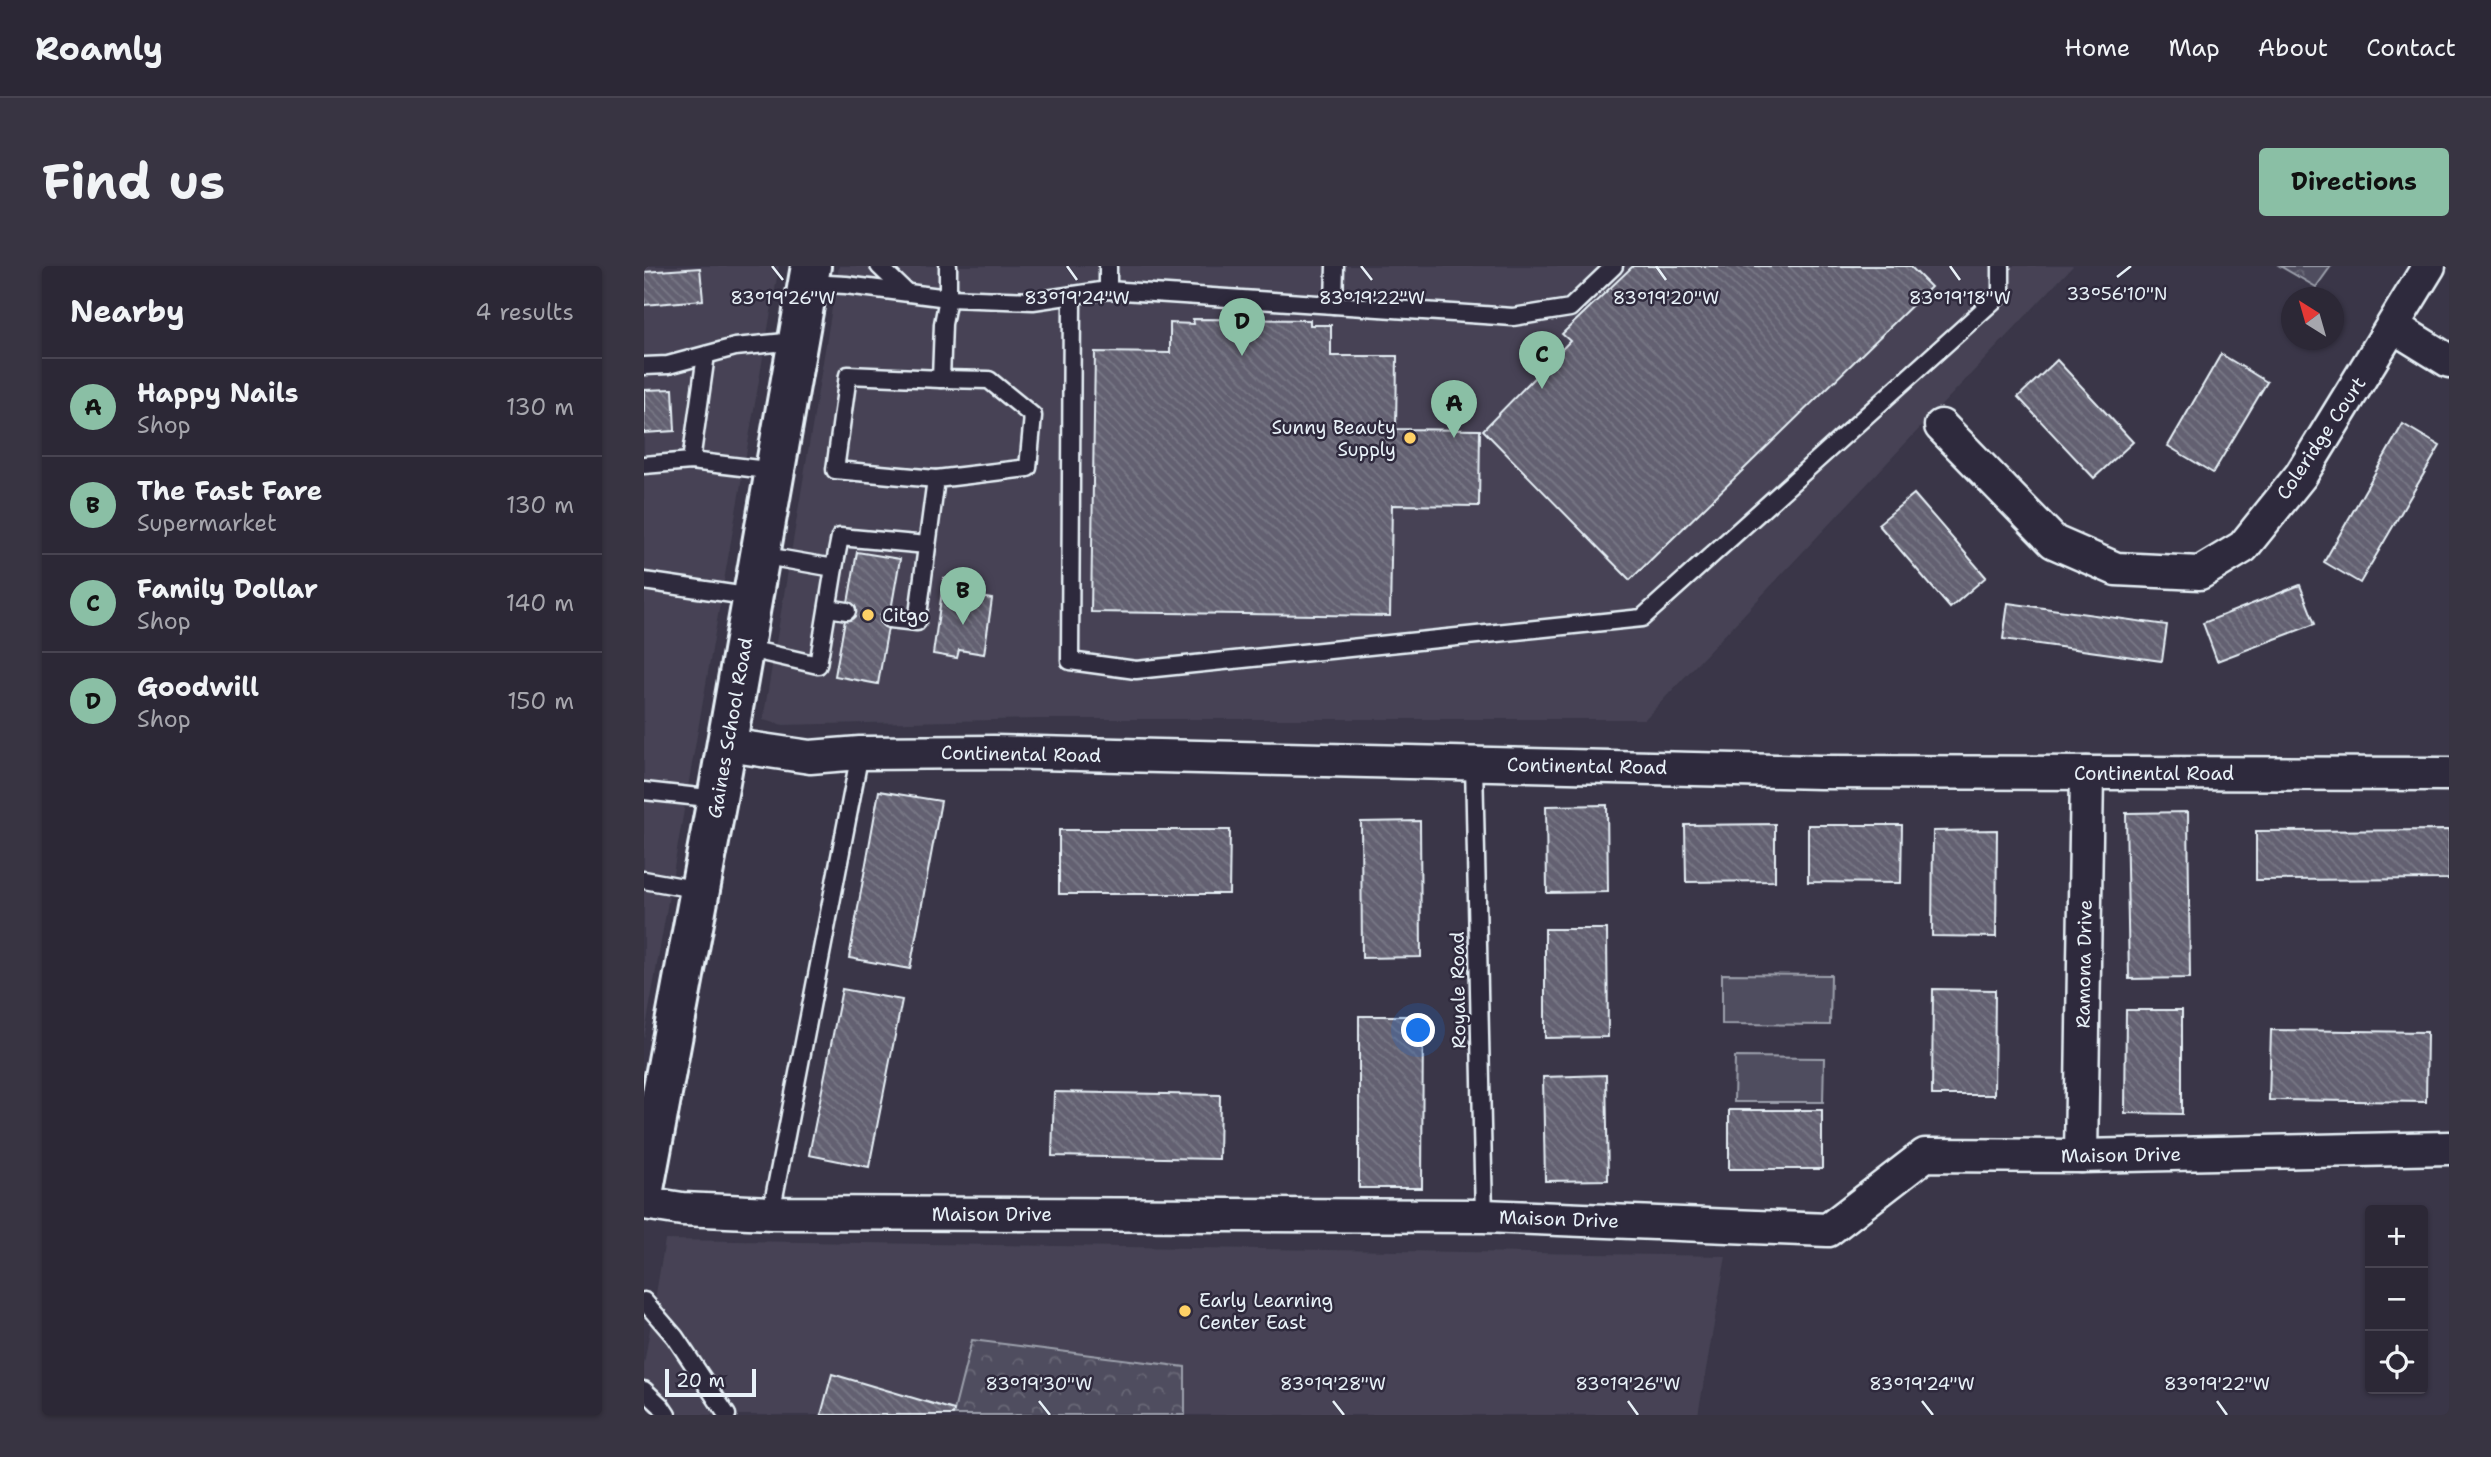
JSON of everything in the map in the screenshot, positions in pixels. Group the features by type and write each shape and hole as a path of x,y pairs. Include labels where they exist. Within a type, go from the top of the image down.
{"main road":[{"name":"Gaines School Road","path":"644,1189 660,1073 717,800 810,275"}],"street":[{"name":"Coleridge Court","path":"1941,426 2054,542 2116,569 2200,573 2243,547 2301,475 2429,266"},
{"path":"2394,327 2449,361"},
{"name":"Continental Road","path":"727,745 810,758 860,753 994,752 1821,772 2449,774"},
{"name":"Ramona Drive","path":"2081,1156 2087,773"},
{"name":"Maison Drive","path":"644,1203 682,1209 771,1213 1484,1216 1828,1230 1925,1155 2081,1156 2449,1148"}],"lane":[{"path":"879,266 906,292"},
{"path":"941,379 948,266"},
{"path":"1108,266 1108,290"},
{"path":"1334,305 1335,266"},
{"path":"810,275 846,285 948,298 1033,301 1108,290 1513,317 1570,308 1614,266"},
{"path":"1072,295 1070,661 1136,670 1642,618 2001,294 2001,266"},
{"path":"644,366 668,365 734,347 798,340"},
{"path":"691,461 706,355"},
{"path":"848,375 941,379 989,380 1032,416 1028,468 936,479 835,470 848,375"},
{"path":"644,465 691,461 775,471"},
{"path":"889,619 917,622 936,479"},
{"path":"744,648 817,665 840,537 927,545"},
{"path":"761,555 834,568"},
{"path":"644,580 752,597"},
{"path":"828,608 847,611"},
{"path":"771,1213 860,753"},
{"name":"Royale Road","path":"1474,764 1484,1216"},
{"path":"644,791 717,800"},
{"path":"644,880 700,890"},
{"path":"644,1301 675,1337 727,1415"},
{"path":"644,1390 667,1415"}],"shaded area":[{"path":"644,266 779,266 644,1039"},
{"path":"839,266 2073,266 1645,719 1036,719 783,725 763,720"},
{"name":"Early Learning Center East","path":"665,1240 1726,1256 1698,1415 644,1415 644,1365"}],"green space":[{"path":"2280,266 2331,266 2316,287"},
{"path":"1722,974 1831,975 1830,1025 1722,1024"},
{"path":"1735,1057 1824,1058 1823,1102 1734,1102"},
{"path":"972,1340 1185,1367 1185,1415 953,1415"}],"building":[{"path":"1633,266 1910,266 1931,287 1630,580 1483,430 1570,341 1562,334"},
{"path":"700,268 703,300 644,305 644,272"},
{"path":"1193,319 1310,320 1310,325 1331,325 1331,356 1397,356 1396,429 1480,430 1479,506 1392,505 1390,616 1091,612 1095,352 1170,353 1170,323 1194,324"},
{"path":"2221,354 2267,382 2213,473 2168,446"},
{"path":"2057,360 2133,442 2094,478 2018,397"},
{"path":"673,389 675,431 644,433 644,390"},
{"path":"2403,424 2440,446 2360,583 2324,562"},
{"path":"1914,494 1986,577 1950,608 1878,524"},
{"name":"Citgo","path":"857,552 900,559 878,684 835,676"},
{"path":"944,578 971,582 969,595 992,599 984,654 959,650 957,658 933,654"},
{"path":"2300,585 2315,624 2217,661 2203,623"},
{"path":"2008,603 2167,625 2162,661 2003,639"},
{"path":"879,791 941,801 910,969 849,958"},
{"path":"1607,805 1608,892 1547,893 1546,806"},
{"path":"2188,812 2190,978 2129,979 2126,813"},
{"path":"1420,821 1421,957 1362,958 1361,822"},
{"path":"1775,824 1775,881 1686,882 1685,825"},
{"path":"1808,825 1902,825 1901,883 1808,882"},
{"path":"1059,830 1230,830 1229,894 1059,894"},
{"path":"1997,830 1996,937 1932,936 1933,831"},
{"path":"2449,830 2449,879 2256,880 2256,831"},
{"path":"1545,929 1607,929 1608,1037 1545,1038"},
{"path":"842,989 902,1000 869,1167 809,1155"},
{"path":"1933,989 1995,990 1994,1095 1932,1095"},
{"path":"2126,1010 2182,1010 2182,1114 2125,1113"},
{"path":"1359,1016 1423,1016 1422,1188 1359,1188"},
{"path":"2271,1030 2427,1032 2426,1102 2269,1100"},
{"path":"1606,1075 1608,1180 1545,1181 1543,1077"},
{"path":"1054,1092 1220,1095 1219,1159 1052,1156"},
{"path":"1729,1110 1822,1110 1822,1169 1729,1169"},
{"path":"832,1374 954,1410 953,1415 821,1415"}],"place":[{"name":"Goodwill","path":"1242,356"},
{"name":"Family Dollar","path":"1542,389"},
{"name":"Sunny Beauty Supply","path":"1410,438"},
{"name":"Happy Nails","path":"1454,438"},
{"name":"Citgo","path":"868,615"},
{"name":"The Fast Fare","path":"963,625"},
{"name":"Early Learning Center East","path":"1185,1311"}]}
